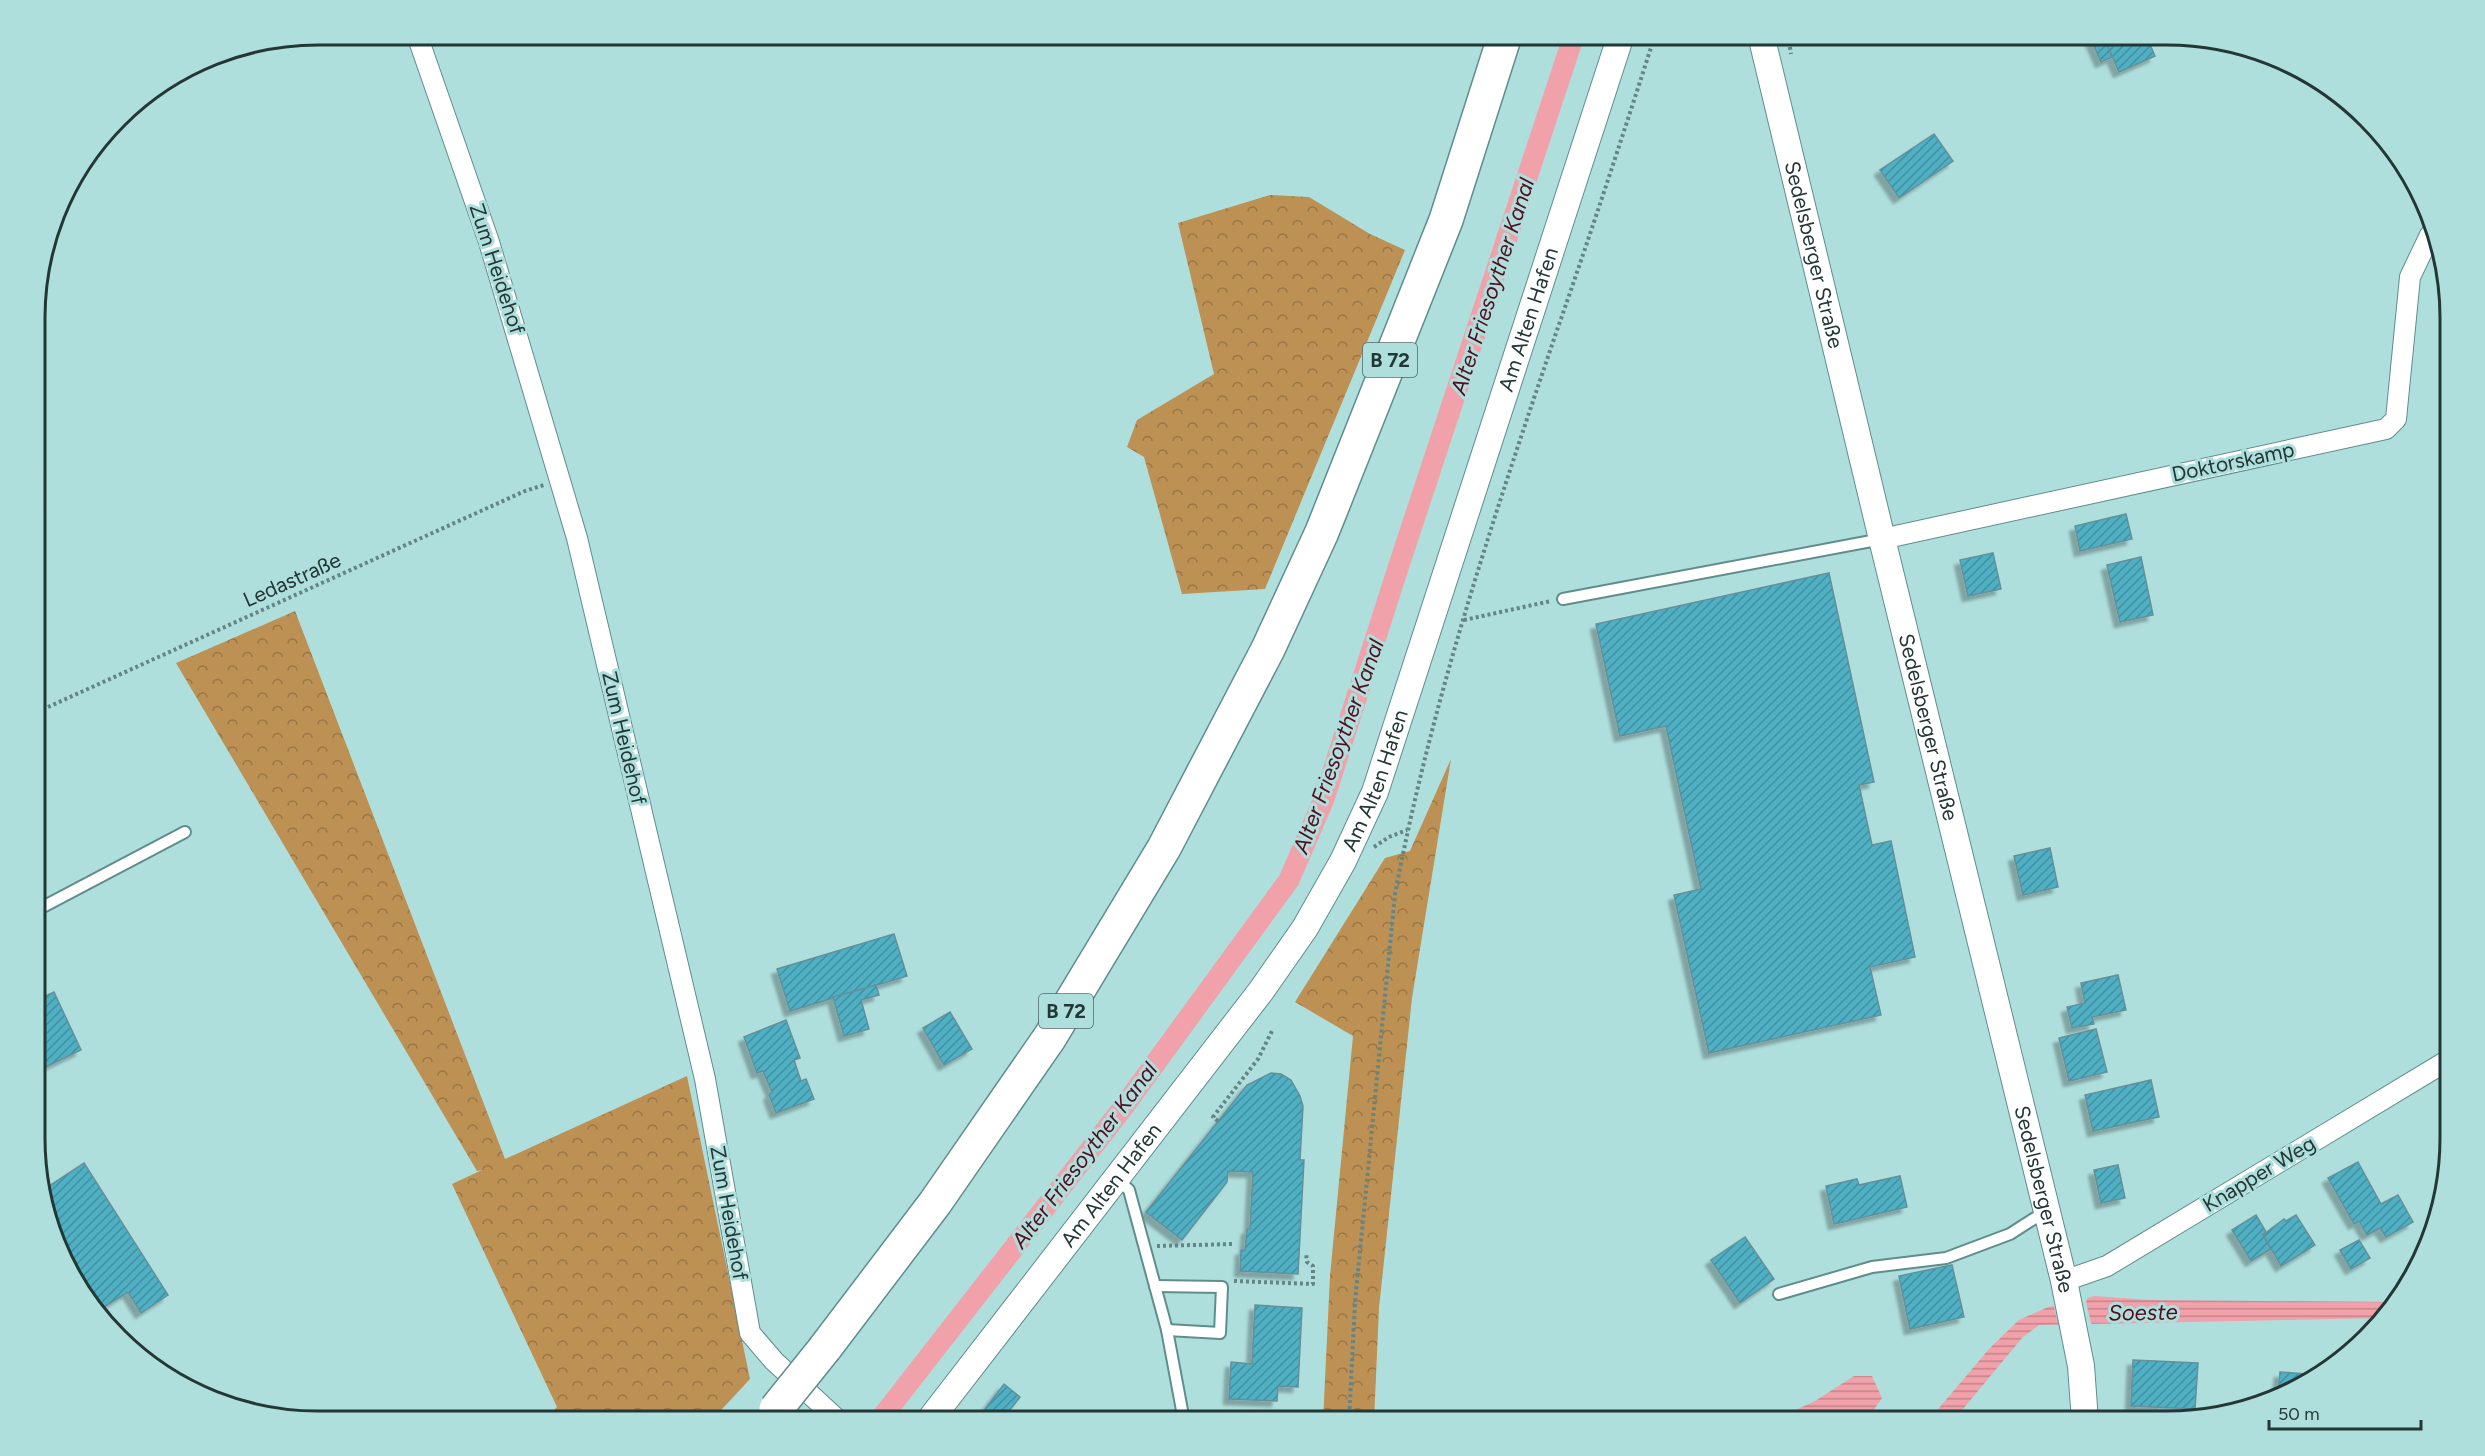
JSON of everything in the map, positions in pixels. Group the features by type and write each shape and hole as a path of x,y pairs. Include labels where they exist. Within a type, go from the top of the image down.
{"highway":[{"name":"B 72","path":"773,1411 825,1348 935,1203 1050,1037 1164,848 1269,649 1322,532 1446,220 1502,45"}],"street":[{"name":"Zum Heidehof","path":"421,45 489,242 561,479 705,1079 750,1333 774,1361 826,1411"},
{"name":"Am Alten Hafen","path":"937,1411 1262,991 1305,928 1343,861 1375,792 1617,45"},
{"name":"Sedelsberger Straße","path":"1764,45 2065,1287 2081,1366 2084,1411"},
{"name":"Doktorskamp","path":"1882,539 2386,429 2396,419 2410,277 2428,238"},
{"name":"Knapper Weg","path":"2065,1287 2107,1266 2440,1065"}],"lane":[{"path":"1563,599 1882,539"},
{"path":"45,906 185,832"},
{"path":"1117,1179 1129,1190 1167,1330 1182,1411"},
{"path":"1779,1294 1872,1267 1946,1258 2010,1234 2046,1211"},
{"path":"1155,1286 1222,1287 1220,1334 1167,1330"}],"path":[{"path":"1350,1411 1355,1302 1395,894 1419,784 1463,620 1518,446 1651,45"},
{"name":"Ledastraße","path":"45,708 525,491 561,479"},
{"path":"1463,620 1563,599"},
{"path":"1218,1121 1213,1117 1258,1059 1272,1031"},
{"path":"1144,1246 1232,1244"},
{"path":"1222,1287 1234,1281 1312,1284 1313,1266 1307,1262 1306,1253"}],"green space":[{"path":"1270,195 1309,197 1370,234 1405,250 1265,589 1182,594 1144,457 1127,447 1137,420 1214,374 1178,223"},
{"path":"295,611 505,1159 687,1076 750,1379 720,1411 553,1411 557,1407 452,1184 482,1170 477,1171 176,663"},
{"path":"1451,759 1412,998 1379,1308 1374,1411 1323,1411 1330,1276 1353,1036 1295,1002 1385,858 1410,851"}],"water":[{"name":"Soeste","path":"2095,1296 2149,1300 2385,1302 2372,1318 2039,1325 2022,1338 1961,1411 1936,1411 1989,1349 2019,1320 2048,1307"},
{"path":"1854,1376 1872,1376 1882,1398 1873,1411 1794,1411 1815,1401"}],"pier":[{"path":"2089,1294 2086,1302 2092,1327 2059,1327 2053,1303"}],"building":[{"path":"2093,45 2107,45 2112,57 2101,62"},
{"path":"2107,45 2150,45 2155,56 2119,72"},
{"path":"1934,134 1953,161 1899,198 1880,170"},
{"path":"2126,514 2132,539 2080,551 2075,526"},
{"path":"1993,553 2001,589 1968,596 1960,560"},
{"path":"2141,557 2153,615 2120,622 2107,565"},
{"path":"1829,573 1874,782 1859,785 1872,845 1891,841 1915,957 1870,967 1881,1015 1709,1053 1674,895 1701,889 1666,726 1620,736 1596,624"},
{"path":"2050,848 2058,887 2023,895 2014,856"},
{"path":"894,934 907,976 790,1011 777,969"},
{"path":"2118,975 2126,1010 2092,1017 2094,1024 2072,1028 2067,1007 2085,1003 2081,983"},
{"path":"876,985 879,995 861,1000 869,1029 844,1036 833,997"},
{"path":"54,992 81,1050 45,1067 45,996"},
{"path":"950,1012 972,1049 944,1065 923,1028"},
{"path":"786,1020 800,1058 794,1060 801,1081 806,1079 814,1099 776,1113 769,1095 772,1092 763,1071 757,1073 744,1037"},
{"path":"2096,1029 2107,1072 2069,1081 2059,1038"},
{"path":"1271,1073 1281,1074 1291,1080 1303,1106 1300,1160 1304,1160 1298,1274 1240,1271 1241,1250 1245,1250 1247,1229 1250,1229 1253,1172 1228,1171 1227,1182 1182,1240 1146,1212 1247,1085"},
{"path":"2151,1080 2159,1117 2093,1131 2085,1095"},
{"path":"2358,1162 2381,1204 2398,1195 2413,1222 2386,1237 2380,1228 2367,1235 2359,1221 2354,1224 2328,1178"},
{"path":"84,1163 168,1295 141,1313 128,1292 104,1307 73,1259 59,1226 49,1186"},
{"path":"2118,1165 2125,1198 2101,1203 2094,1170"},
{"path":"1900,1176 1907,1207 1834,1224 1826,1186 1857,1179 1859,1185"},
{"path":"2256,1215 2266,1232 2263,1235 2271,1249 2251,1261 2232,1230"},
{"path":"2296,1215 2315,1245 2281,1266 2263,1235 2284,1219 2286,1221"},
{"path":"1745,1237 1774,1279 1740,1303 1711,1260"},
{"path":"2359,1240 2370,1258 2351,1269 2340,1250"},
{"path":"1952,1265 1964,1317 1910,1329 1899,1276"},
{"path":"1255,1305 1302,1308 1298,1387 1278,1386 1277,1401 1229,1399 1231,1362 1252,1364"},
{"path":"2133,1360 2198,1363 2195,1409 2131,1406"},
{"path":"2280,1372 2303,1374 2288,1383 2279,1387"},
{"path":"1004,1384 1020,1397 1009,1411 985,1409"}],"waterway":[{"name":"Alter Friesoyther Kanal","path":"887,1411 1122,1109 1289,880 1324,799 1571,45"}]}
